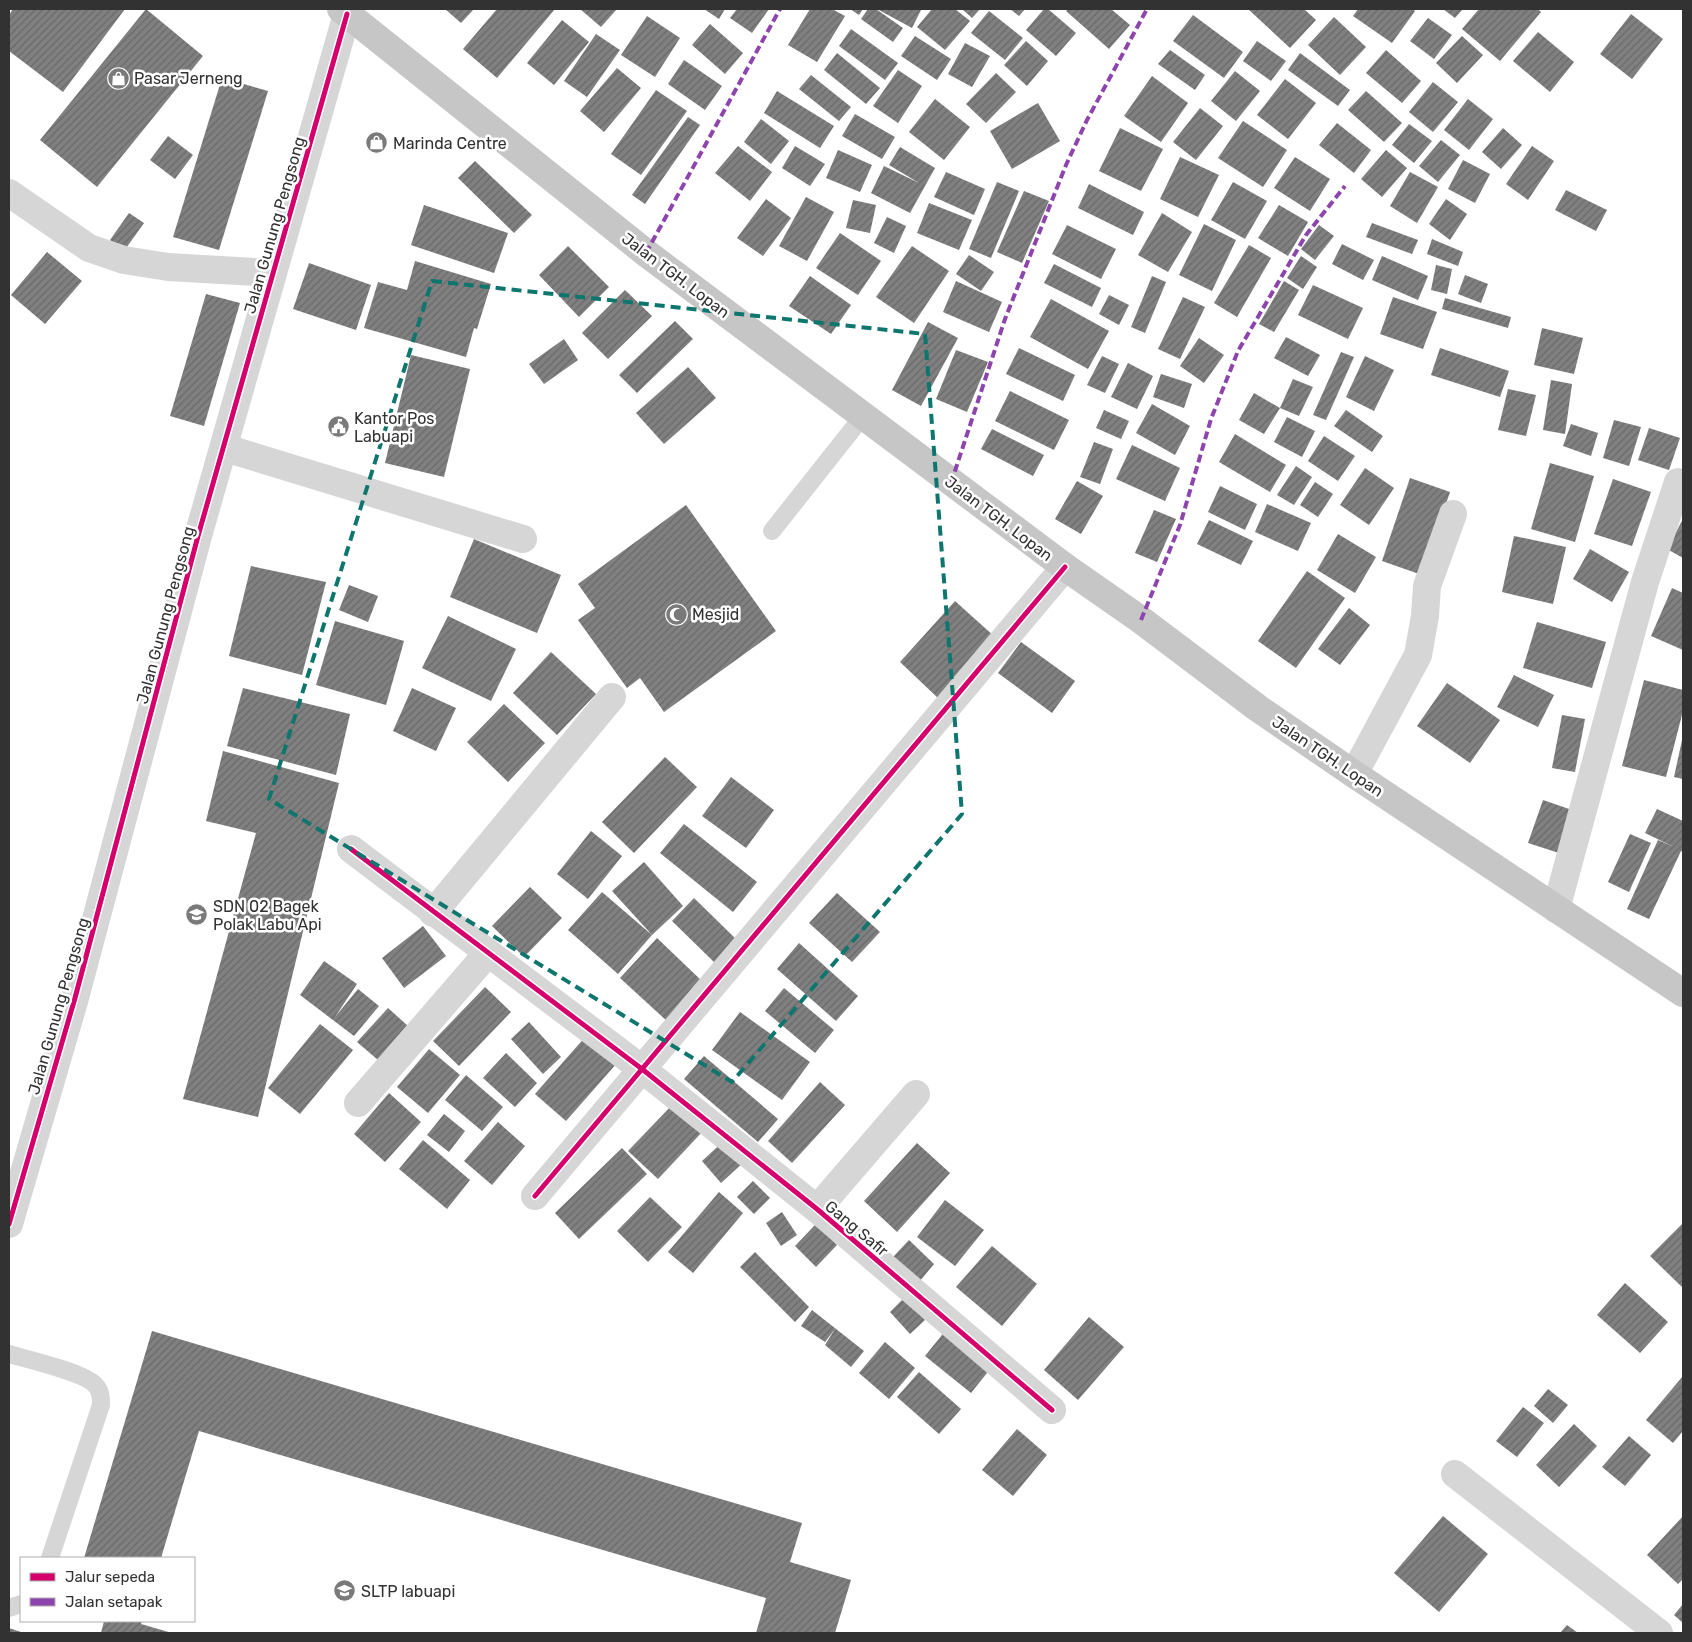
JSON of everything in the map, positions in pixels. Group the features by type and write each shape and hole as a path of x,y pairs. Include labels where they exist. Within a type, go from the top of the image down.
{"highway":[{"name":"Jalan TGH. Lopan","path":"344,11 646,254 1065,567 1142,620 1259,708 1354,774 1683,993"}],"street":[{"name":"Jalan Gunung Pengsong","path":"9,1224 75,998 198,536 225,448 344,11"},
{"path":"9,193 89,248 124,260 168,267 272,273"},
{"path":"225,448 523,539"},
{"path":"1556,909 1645,582 1678,482"},
{"path":"1354,774 1418,655 1426,616 1427,586 1453,514"},
{"path":"536,1196 1065,567"},
{"path":"433,913 612,697"},
{"name":"Gang Safir","path":"351,849 487,954 642,1069 817,1209 1052,1410"},
{"path":"358,1103 487,954"},
{"path":"817,1209 916,1094"},
{"path":"1455,1474 1659,1633"}],"lane":[{"path":"772,531 863,416"},
{"path":"9,1354 82,1376 96,1385 100,1394 101,1404 50,1557"}],"highlighted area":[{"path":"432,281 925,334 962,814 732,1082 269,799"}],"building":[{"path":"13,9 125,9 63,92 9,51 9,15"},
{"path":"146,9 203,56 97,187 40,140"},
{"path":"445,9 474,9 461,23"},
{"path":"497,9 555,9 497,78 463,49"},
{"path":"580,9 617,9 601,27"},
{"path":"704,9 725,9 719,19"},
{"path":"737,9 769,9 752,33 730,18"},
{"path":"810,9 832,9 845,16 817,62 788,45"},
{"path":"850,9 863,9 859,15"},
{"path":"868,9 876,9 903,28 893,42 861,19"},
{"path":"877,9 918,9 921,10 912,28"},
{"path":"932,9 955,9 970,21 945,50 917,27"},
{"path":"962,9 980,9 972,18"},
{"path":"1010,9 1025,9 1019,16"},
{"path":"1044,9 1048,9 1076,33 1056,56 1026,30"},
{"path":"1068,9 1111,9 1130,25 1109,49 1066,11"},
{"path":"1248,9 1304,9 1316,20 1290,48"},
{"path":"1358,9 1412,9 1415,11 1392,43 1353,16"},
{"path":"1443,9 1463,9 1455,18"},
{"path":"1479,9 1538,9 1541,12 1500,61 1462,29"},
{"path":"989,11 1023,38 1005,60 971,33"},
{"path":"1631,14 1663,39 1632,79 1600,54"},
{"path":"1193,15 1243,52 1224,78 1173,41"},
{"path":"647,16 680,38 655,77 621,55"},
{"path":"1334,17 1366,47 1340,75 1308,45"},
{"path":"1428,18 1452,35 1434,59 1410,41"},
{"path":"562,20 589,42 554,85 527,63"},
{"path":"710,24 743,53 725,74 692,45"},
{"path":"851,29 898,63 885,80 839,46"},
{"path":"1538,32 1574,62 1550,92 1513,61"},
{"path":"596,34 620,50 587,97 564,81"},
{"path":"915,36 951,59 937,80 901,56"},
{"path":"1462,36 1483,55 1457,83 1436,63"},
{"path":"1026,41 1048,61 1027,86 1004,65"},
{"path":"1257,41 1286,61 1271,81 1243,61"},
{"path":"965,43 990,56 972,87 948,74"},
{"path":"1170,50 1205,75 1195,90 1158,64"},
{"path":"1386,50 1421,81 1402,103 1366,73"},
{"path":"837,53 880,88 866,104 824,70"},
{"path":"1300,53 1350,90 1338,106 1288,70"},
{"path":"684,60 722,86 705,110 668,84"},
{"path":"617,68 641,88 604,132 580,111"},
{"path":"898,70 922,86 898,123 873,106"},
{"path":"1235,71 1260,91 1236,121 1211,101"},
{"path":"996,73 1016,92 986,123 966,104"},
{"path":"811,75 851,107 839,121 799,89"},
{"path":"1152,76 1188,103 1161,142 1124,116"},
{"path":"222,78 268,91 219,250 173,237"},
{"path":"1285,79 1316,103 1288,139 1257,115"},
{"path":"1433,82 1458,102 1433,132 1409,112"},
{"path":"656,90 687,111 641,175 611,154"},
{"path":"777,91 834,126 820,148 764,113"},
{"path":"1366,91 1402,123 1384,142 1348,110"},
{"path":"935,99 970,127 944,160 909,132"},
{"path":"1468,99 1493,119 1469,150 1444,130"},
{"path":"1038,103 1060,141 1012,169 990,131"},
{"path":"1200,108 1223,126 1196,160 1173,142"},
{"path":"855,114 895,137 882,159 842,136"},
{"path":"688,117 700,125 645,204 632,195"},
{"path":"761,119 789,141 771,164 744,142"},
{"path":"1243,121 1287,150 1263,187 1218,158"},
{"path":"1337,123 1371,150 1354,173 1319,145"},
{"path":"1409,124 1432,141 1414,163 1392,145"},
{"path":"1120,128 1163,149 1141,191 1099,171"},
{"path":"1503,128 1522,145 1501,169 1482,152"},
{"path":"168,136 193,155 175,179 150,160"},
{"path":"1441,140 1460,155 1438,182 1419,166"},
{"path":"738,146 772,172 750,201 715,173"},
{"path":"795,146 825,164 810,186 782,168"},
{"path":"1532,146 1554,161 1528,200 1506,184"},
{"path":"900,147 935,168 910,213 871,193 884,166 919,183 889,165"},
{"path":"838,150 872,165 860,192 826,178"},
{"path":"1386,150 1407,168 1382,197 1361,179"},
{"path":"1180,157 1219,175 1198,217 1160,199"},
{"path":"1295,157 1330,179 1310,211 1274,188"},
{"path":"1463,160 1490,174 1475,203 1448,189"},
{"path":"475,161 532,215 514,233 458,178"},
{"path":"946,172 985,189 974,215 934,197"},
{"path":"1410,172 1438,187 1417,223 1390,206"},
{"path":"997,182 1019,191 991,258 969,249"},
{"path":"1233,182 1267,201 1245,239 1211,220"},
{"path":"1089,184 1144,212 1133,235 1078,208"},
{"path":"1566,190 1607,210 1596,231 1555,210"},
{"path":"1024,191 1049,201 1022,263 997,252"},
{"path":"806,197 834,212 807,261 779,246"},
{"path":"766,199 791,218 763,256 737,238"},
{"path":"1446,199 1467,214 1450,240 1429,224"},
{"path":"853,200 876,205 870,233 846,228"},
{"path":"929,203 972,220 959,250 917,233"},
{"path":"424,205 508,233 494,273 411,245"},
{"path":"1279,205 1308,222 1288,256 1258,238"},
{"path":"129,213 144,223 124,251 110,240"},
{"path":"1162,213 1192,232 1168,272 1138,255"},
{"path":"887,217 906,226 894,253 874,243"},
{"path":"1372,223 1418,240 1412,254 1366,237"},
{"path":"1204,224 1236,240 1212,291 1179,275"},
{"path":"1067,225 1116,249 1101,279 1052,254"},
{"path":"1319,225 1334,236 1315,260 1301,249"},
{"path":"840,233 881,261 858,295 816,268"},
{"path":"1432,239 1463,252 1458,266 1427,254"},
{"path":"1342,244 1374,260 1363,280 1332,264"},
{"path":"1249,245 1271,258 1237,317 1214,303"},
{"path":"568,246 609,287 579,317 539,275"},
{"path":"912,246 949,271 914,323 876,297"},
{"path":"47,252 82,281 45,324 11,295"},
{"path":"969,255 994,272 981,291 956,274"},
{"path":"1301,256 1317,267 1303,289 1287,278"},
{"path":"1382,256 1428,276 1418,300 1372,280"},
{"path":"415,261 491,284 477,329 474,328 466,357 364,328 378,282 407,290"},
{"path":"309,263 371,285 356,330 293,309"},
{"path":"1054,264 1101,288 1092,307 1044,283"},
{"path":"1436,265 1452,269 1447,294 1431,290"},
{"path":"1465,275 1488,284 1481,303 1458,294"},
{"path":"810,276 851,305 831,334 789,306"},
{"path":"1152,276 1166,282 1145,333 1131,327"},
{"path":"956,281 1002,302 989,332 943,312"},
{"path":"1284,281 1299,290 1274,332 1259,324"},
{"path":"1313,285 1363,308 1348,339 1298,315"},
{"path":"625,290 652,316 608,359 582,333"},
{"path":"206,294 240,303 204,426 170,416"},
{"path":"1109,295 1129,305 1119,325 1099,314"},
{"path":"1183,297 1205,307 1180,359 1158,349"},
{"path":"1393,297 1437,312 1423,349 1380,334"},
{"path":"1445,298 1511,317 1508,328 1442,309"},
{"path":"1051,299 1109,331 1088,369 1030,337"},
{"path":"675,321 693,339 637,393 619,375"},
{"path":"928,322 958,338 921,406 892,390"},
{"path":"1542,328 1583,338 1574,374 1534,365"},
{"path":"1286,337 1320,355 1308,376 1274,358"},
{"path":"1199,338 1224,355 1204,383 1180,366"},
{"path":"564,339 578,360 544,384 529,364"},
{"path":"1019,348 1075,375 1063,401 1006,374"},
{"path":"1440,348 1509,371 1500,397 1431,375"},
{"path":"956,350 988,362 967,412 936,399"},
{"path":"1341,352 1354,357 1326,420 1313,415"},
{"path":"411,355 470,369 444,477 385,463"},
{"path":"1102,356 1119,364 1105,393 1087,385"},
{"path":"1365,356 1394,370 1374,411 1346,397"},
{"path":"1128,363 1153,376 1137,409 1111,397"},
{"path":"688,367 716,398 664,444 636,413"},
{"path":"1161,374 1192,384 1184,408 1153,397"},
{"path":"1293,379 1313,387 1299,416 1280,408"},
{"path":"1551,380 1572,384 1565,434 1543,430"},
{"path":"1508,389 1536,395 1526,436 1498,430"},
{"path":"1010,391 1069,420 1054,450 995,421"},
{"path":"1254,393 1280,408 1264,434 1239,420"},
{"path":"1152,404 1190,426 1175,455 1136,433"},
{"path":"1104,410 1129,421 1121,439 1096,428"},
{"path":"1346,410 1383,436 1372,452 1334,426"},
{"path":"1287,417 1315,431 1302,457 1274,442"},
{"path":"1614,420 1641,427 1629,466 1603,458"},
{"path":"1571,424 1598,433 1591,456 1563,446"},
{"path":"1649,428 1680,438 1669,470 1638,460"},
{"path":"992,429 1044,455 1033,476 981,449"},
{"path":"1235,434 1286,465 1270,492 1219,462"},
{"path":"1324,436 1355,456 1338,481 1308,461"},
{"path":"1094,442 1113,449 1100,484 1080,477"},
{"path":"1132,445 1180,468 1165,501 1116,479"},
{"path":"1550,463 1594,476 1575,542 1531,529"},
{"path":"1296,466 1312,477 1294,505 1277,495"},
{"path":"1365,468 1394,488 1369,525 1340,505"},
{"path":"1410,478 1450,492 1422,575 1382,561"},
{"path":"1613,479 1651,492 1632,546 1594,534"},
{"path":"1077,481 1103,496 1081,534 1055,519"},
{"path":"1315,482 1333,494 1318,517 1300,505"},
{"path":"1220,486 1257,504 1245,530 1208,512"},
{"path":"1267,504 1311,523 1298,551 1255,532"},
{"name":"Mesjid","path":"686,505 776,631 664,712 640,678 627,688 578,620 595,608 578,584"},
{"path":"1154,510 1176,519 1157,562 1135,553"},
{"path":"1683,519 1683,558 1667,549"},
{"path":"1209,520 1253,541 1241,565 1197,544"},
{"path":"1338,534 1376,557 1355,593 1317,570"},
{"path":"1514,536 1566,547 1553,604 1502,592"},
{"path":"474,539 561,575 537,633 450,597"},
{"path":"1590,549 1629,572 1612,602 1573,579"},
{"path":"251,566 326,582 302,675 229,656"},
{"path":"1307,571 1345,598 1296,668 1258,641"},
{"path":"349,585 378,596 368,622 339,610"},
{"path":"1672,588 1683,593 1683,650 1651,636"},
{"path":"955,601 995,637 939,699 900,662"},
{"path":"1349,608 1370,625 1340,665 1318,649"},
{"path":"448,616 516,649 491,701 422,668"},
{"path":"335,621 404,641 386,705 316,685"},
{"path":"1537,622 1606,642 1592,688 1523,668"},
{"path":"1021,642 1075,681 1052,713 998,673"},
{"path":"551,652 596,694 557,735 513,693"},
{"path":"1514,675 1554,695 1538,727 1497,707"},
{"path":"1644,680 1683,690 1683,711 1666,777 1622,766"},
{"path":"1447,683 1500,720 1470,763 1417,726"},
{"path":"243,688 350,714 336,775 227,746"},
{"path":"412,688 456,708 436,751 393,731"},
{"path":"504,704 545,743 508,782 467,742"},
{"path":"1562,715 1585,719 1575,772 1552,768"},
{"path":"1683,740 1683,779 1674,777"},
{"path":"223,751 339,783 258,1117 183,1099 256,833 206,821"},
{"path":"665,757 697,787 634,853 602,822"},
{"path":"731,777 774,810 746,848 702,816"},
{"path":"1543,800 1575,811 1559,853 1528,843"},
{"path":"1657,809 1683,821 1683,852 1681,851 1649,919 1627,909 1658,840 1674,847 1645,833"},
{"path":"684,824 757,882 733,912 660,853"},
{"path":"591,831 622,856 588,899 557,874"},
{"path":"1630,834 1651,843 1629,892 1608,882"},
{"path":"644,862 683,906 652,935 612,891"},
{"path":"530,887 562,918 524,957 492,926"},
{"path":"602,892 652,935 618,974 568,930"},
{"path":"837,893 880,932 852,962 809,923"},
{"path":"694,898 738,941 715,963 672,921"},
{"path":"423,926 446,956 404,988 382,958"},
{"path":"657,938 704,983 668,1022 620,978"},
{"path":"799,943 858,996 836,1021 777,969"},
{"path":"324,961 357,984 335,1017 358,989 379,1006 354,1036 300,995"},
{"path":"485,987 511,1012 459,1066 433,1041"},
{"path":"784,988 834,1030 815,1053 765,1011"},
{"path":"388,1008 408,1026 378,1060 357,1042"},
{"path":"740,1012 810,1062 782,1100 712,1050"},
{"path":"529,1022 561,1057 543,1074 511,1039"},
{"path":"320,1024 353,1050 300,1114 268,1088"},
{"path":"586,1036 617,1063 566,1121 535,1094"},
{"path":"429,1049 460,1075 428,1113 397,1087"},
{"path":"506,1053 537,1083 515,1107 483,1078"},
{"path":"704,1056 778,1119 758,1142 684,1079"},
{"path":"466,1075 503,1107 482,1131 445,1100"},
{"path":"820,1082 845,1105 792,1163 768,1141"},
{"path":"389,1093 421,1122 385,1162 354,1134"},
{"path":"675,1102 704,1130 658,1179 628,1151"},
{"path":"444,1114 465,1131 449,1152 427,1135"},
{"path":"498,1122 525,1146 492,1185 464,1161"},
{"path":"726,1139 746,1160 721,1183 702,1161"},
{"path":"423,1140 470,1180 447,1209 399,1169"},
{"path":"917,1143 950,1173 897,1232 864,1201"},
{"path":"622,1148 647,1174 579,1239 555,1213"},
{"path":"753,1181 770,1198 754,1214 737,1197"},
{"path":"719,1192 743,1213 693,1273 668,1252"},
{"path":"650,1197 682,1227 648,1262 617,1231"},
{"path":"945,1200 984,1230 955,1266 917,1237"},
{"path":"782,1212 797,1235 781,1246 766,1223"},
{"path":"1683,1223 1683,1288 1650,1256"},
{"path":"816,1224 837,1245 816,1267 795,1246"},
{"path":"909,1240 934,1264 920,1281 893,1257"},
{"path":"992,1246 1037,1284 1002,1326 956,1287"},
{"path":"755,1252 809,1307 795,1322 740,1267"},
{"path":"1625,1283 1668,1322 1640,1353 1597,1315"},
{"path":"904,1298 925,1320 910,1334 890,1312"},
{"path":"812,1310 864,1351 851,1367 825,1345 835,1329 825,1342 801,1326"},
{"path":"1089,1317 1124,1347 1078,1400 1044,1370"},
{"path":"946,1330 991,1368 971,1393 925,1356"},
{"path":"152,1331 802,1523 790,1562 851,1580 835,1633 756,1633 766,1598 199,1431 161,1557 84,1557"},
{"path":"885,1342 915,1368 889,1399 859,1373"},
{"path":"919,1372 961,1409 939,1434 897,1397"},
{"path":"1683,1376 1683,1431 1673,1443 1646,1420"},
{"path":"1548,1389 1568,1405 1553,1423 1534,1406"},
{"path":"1523,1407 1544,1423 1517,1457 1496,1441"},
{"path":"1574,1424 1597,1446 1559,1487 1536,1465"},
{"path":"1017,1429 1047,1455 1013,1496 982,1470"},
{"path":"1629,1436 1651,1455 1625,1486 1602,1467"},
{"path":"1443,1516 1488,1554 1439,1612 1394,1573"},
{"path":"1683,1516 1683,1579 1678,1584 1647,1555"},
{"path":"1683,1604 1683,1623 1674,1615"},
{"path":"104,1622 142,1622 141,1624 172,1633 101,1633"},
{"path":"1567,1625 1578,1633 1560,1633"},
{"path":"9,1628 24,1633 9,1633"}],"marked path":[{"path":"646,253 780,9"},
{"path":"951,483 1005,319 1066,165 1087,120 1147,9"},
{"path":"1141,620 1180,525 1211,419 1238,351 1306,235 1345,186"}],"cycle path":[{"path":"9,1224 75,998 198,536 347,14"},
{"path":"535,1196 1065,567"},
{"path":"351,849 642,1069 817,1209 1052,1410"}],"place":[{"name":"Pasar Jerneng","path":"118,78"},
{"name":"Marinda Centre","path":"377,143"},
{"name":"Kantor Pos Labuapi","path":"338,427"},
{"name":"Mesjid","path":"676,614"},
{"name":"SDN 02 Bagek Polak Labu Api","path":"197,915"},
{"name":"SLTP labuapi","path":"345,1591"}]}
